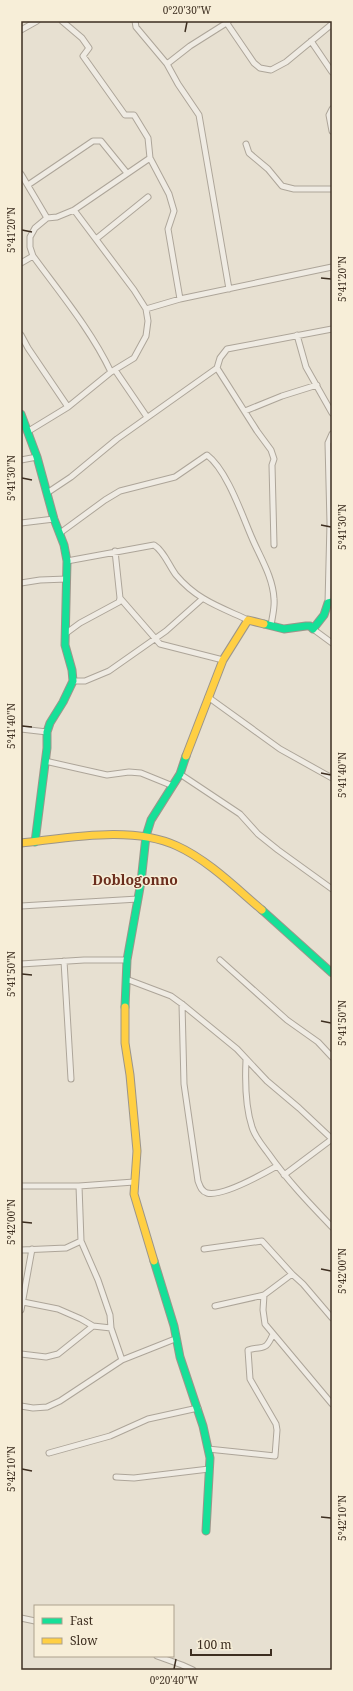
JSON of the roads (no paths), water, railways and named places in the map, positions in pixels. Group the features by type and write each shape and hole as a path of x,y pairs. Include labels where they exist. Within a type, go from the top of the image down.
{"street":[{"path":"21,30 37,21"},
{"path":"62,21 86,43 89,48 83,56 126,115 134,115 148,138 150,158 169,194 174,211 168,229 180,299"},
{"path":"135,21 136,27 167,64 178,84 199,115 228,289"},
{"path":"167,64 190,46 228,22 254,63 260,68 270,70 286,62 332,24"},
{"path":"311,41 332,72"},
{"path":"332,109 329,116 332,131"},
{"path":"28,185 93,141 101,142 127,173"},
{"path":"246,144 249,153 268,169 282,186 294,189 332,189"},
{"path":"148,417 113,371 80,320 33,256 30,247 30,237 35,228 46,218 57,217 74,210 150,158"},
{"path":"21,174 46,218"},
{"path":"96,238 148,197"},
{"path":"28,432 68,407 113,371 134,358 140,350 146,336 148,321 146,309 96,238 74,210"},
{"path":"21,263 33,256"},
{"path":"146,309 180,299 332,266"},
{"path":"47,493 148,417 217,368 220,358 227,348 332,329"},
{"path":"21,335 28,348 68,407"},
{"path":"298,335 306,367 332,413"},
{"path":"217,368 271,450 274,459 272,465 274,545"},
{"path":"245,411 282,396 317,385"},
{"path":"21,414 36,457 54,519 60,533 67,561 65,645 72,670 73,681 63,702 50,723 47,732 47,748 35,842"},
{"path":"313,629 324,614 330,602 331,523 328,442 332,434"},
{"path":"60,533 105,500 120,491 174,477 207,455 212,459 228,484 262,557 270,580 274,599 272,626"},
{"path":"21,460 36,457"},
{"path":"21,523 54,519"},
{"path":"67,561 115,551 148,546 156,547 176,575 202,599 248,620 256,620 274,628 282,629 310,626 332,643"},
{"path":"115,551 120,598 160,644 223,660"},
{"path":"21,583 40,580 67,579"},
{"path":"65,634 80,623 116,604 120,598"},
{"path":"73,681 85,681 98,676 166,631 202,599"},
{"path":"206,1531 209,1469 208,1449 198,1408 184,1372 175,1339 172,1319 134,1194 137,1151 130,1074 125,1043 126,979 127,960 138,899 146,836 151,820 180,774 223,660 248,620"},
{"path":"208,697 280,749 332,778"},
{"path":"21,729 47,732"},
{"path":"45,761 107,775 130,772 141,773 173,786"},
{"path":"180,774 240,814 258,834 281,853 331,888 332,880"},
{"path":"21,843 102,834 146,836 178,846 212,868 267,914 332,973"},
{"path":"21,906 138,899"},
{"path":"21,964 64,961 127,960"},
{"path":"220,960 287,1020 318,1042 332,1057"},
{"path":"64,961 71,1079"},
{"path":"126,979 171,996 182,1004 237,1049 267,1081 300,1108 332,1139 284,1175"},
{"path":"182,1004 186,1100 198,1181 201,1189 208,1193 227,1190 277,1166"},
{"path":"246,1060 245,1087 252,1127 284,1175 332,1227"},
{"path":"21,1186 79,1186 134,1182"},
{"path":"79,1186 81,1241 98,1280 110,1315 111,1328 122,1360"},
{"path":"21,1250 66,1248 81,1241"},
{"path":"204,1249 262,1241 330,1313 332,1318"},
{"path":"21,1310 32,1249"},
{"path":"215,1306 264,1295 292,1274"},
{"path":"264,1295 263,1310 265,1324 332,1404"},
{"path":"23,1302 58,1309 93,1326 111,1328"},
{"path":"21,1354 46,1357 58,1354 93,1326"},
{"path":"208,1449 275,1456 276,1424 250,1380 248,1357 248,1350 265,1347 270,1342 273,1334"},
{"path":"21,1406 33,1408 47,1406 60,1401 122,1360 175,1339"},
{"path":"49,1453 110,1436 148,1419 198,1408"},
{"path":"116,1478 134,1478 209,1469"},
{"path":"21,1618 34,1621"},
{"path":"160,1657 193,1670"}],"district":[{"name":"Doblogonno","path":"135,880"}]}
